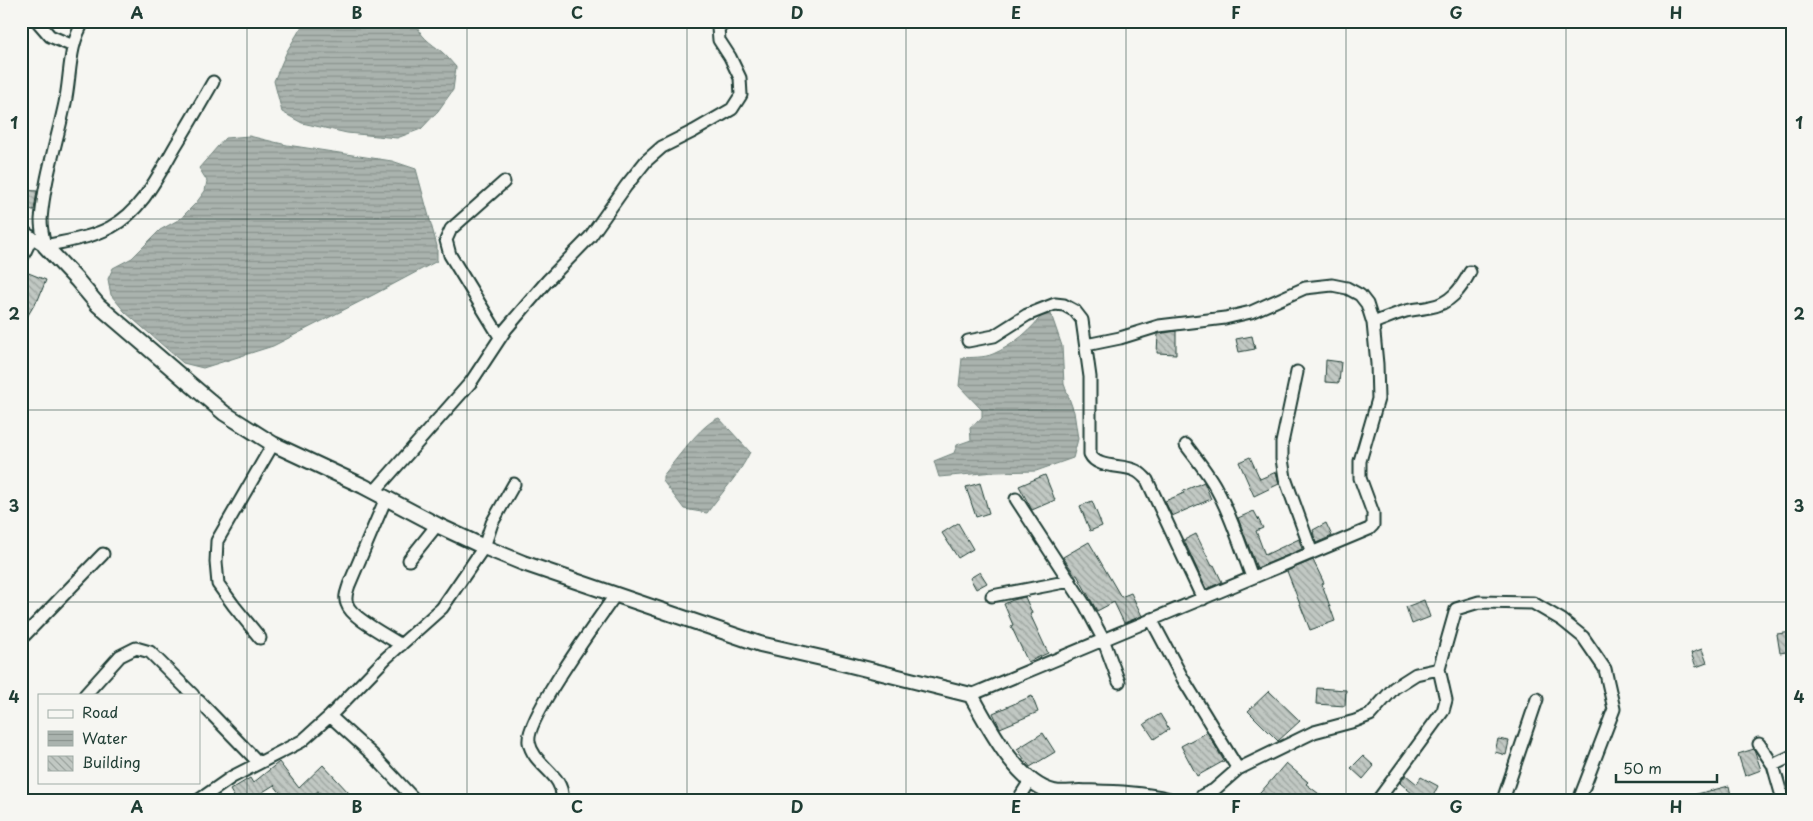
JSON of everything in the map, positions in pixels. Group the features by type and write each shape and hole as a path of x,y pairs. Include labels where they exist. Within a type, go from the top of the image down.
{"street":[{"path":"37,21 50,36 74,46"},
{"path":"45,246 42,219 49,172 67,93 71,52 84,21"},
{"path":"401,645 355,615 346,603 345,595 380,495 471,382 506,329 548,280 590,238 626,186 646,162 662,148 732,109 741,95 740,78 719,40 718,28 728,21"},
{"path":"45,246 86,238 111,227 128,216 143,198 162,169 213,82"},
{"path":"500,338 450,255 446,240 451,228 504,182"},
{"path":"21,230 45,246 98,305 224,413 273,444 380,495 437,525 484,547 550,572 760,644 826,658 971,695 1369,529 1373,525 1373,513 1360,478 1360,461 1378,399 1377,364 1373,323 1367,304 1360,295 1347,288 1332,285 1305,288 1251,312 1225,318 1159,326 1120,338 1086,345"},
{"path":"21,260 32,237"},
{"path":"1373,323 1408,311 1433,307 1443,303 1461,288 1470,272"},
{"path":"968,341 994,336 1028,315 1055,304 1064,305 1075,311 1082,320 1090,377 1090,454 1092,458 1102,463 1134,470 1147,480 1203,599"},
{"path":"1297,372 1282,443 1282,459 1285,478 1312,553"},
{"path":"260,638 218,584 217,541 273,444"},
{"path":"1186,445 1218,490 1252,577"},
{"path":"199,800 232,777 302,741 330,716 386,658 442,608 484,547 492,523 514,484"},
{"path":"1016,499 1085,605 1103,639 1119,682"},
{"path":"409,560 437,525"},
{"path":"21,639 102,554"},
{"path":"992,596 1070,581"},
{"path":"562,800 563,792 560,783 534,755 529,741 530,731 547,698 586,636 616,594"},
{"path":"1378,800 1444,711 1446,700 1439,669 1456,609 1479,602 1533,603 1562,620 1583,637 1605,669 1614,709 1579,800"},
{"path":"1151,619 1183,679 1238,769"},
{"path":"86,694 120,656 136,648 150,652 192,694"},
{"path":"1198,800 1203,795 1214,790 1238,769 1314,732 1370,715 1394,688 1416,674 1439,669"},
{"path":"971,695 999,745 1030,781 1054,792 1121,793 1168,800"},
{"path":"1503,800 1537,699"},
{"path":"200,702 259,763"},
{"path":"330,716 373,755 415,800"},
{"path":"1759,744 1773,765 1784,800"},
{"path":"1773,765 1792,756"},
{"path":"1018,800 1030,781"}],"water":[{"path":"305,21 416,21 422,35 456,67 453,90 438,111 421,129 397,138 347,133 302,123 282,112 274,81 287,51"},
{"path":"249,136 287,145 392,161 416,169 437,246 437,261 273,346 203,368 183,363 125,312 111,295 108,279 113,268 132,258 160,230 180,219 196,203 205,191 207,181 199,168 225,138"},
{"path":"1044,312 1051,314 1062,346 1064,384 1074,412 1078,439 1073,458 1036,471 994,472 939,477 934,461 954,453 957,445 971,440 970,427 982,418 982,410 959,386 962,358 986,356 1000,351 1028,331"},
{"path":"719,418 750,452 736,476 707,513 684,509 663,481 663,476 697,434 712,421"}],"building":[{"path":"21,190 37,191 34,210 21,209"},
{"path":"21,270 46,280 38,300 21,327"},
{"path":"1176,331 1176,354 1157,353 1158,334"},
{"path":"1252,336 1255,349 1239,352 1236,339"},
{"path":"1326,360 1341,362 1339,383 1325,382"},
{"path":"1250,457 1260,479 1276,472 1279,484 1254,496 1239,462"},
{"path":"1045,475 1055,500 1032,510 1019,486"},
{"path":"1204,482 1211,499 1172,516 1165,501"},
{"path":"980,483 989,513 976,517 966,487"},
{"path":"1092,501 1102,526 1090,531 1080,506"},
{"path":"1254,511 1263,528 1256,531 1265,555 1299,539 1302,549 1257,568 1238,518"},
{"path":"958,523 973,549 958,558 942,533"},
{"path":"1326,523 1332,536 1316,543 1313,530"},
{"path":"1196,534 1222,582 1206,589 1184,540"},
{"path":"1089,542 1121,597 1131,593 1142,616 1124,623 1114,602 1097,611 1077,575 1075,575 1063,557"},
{"path":"1313,560 1324,583 1322,584 1335,621 1310,630 1287,571"},
{"path":"980,572 987,583 976,589 970,578"},
{"path":"1025,597 1032,613 1030,614 1048,653 1028,662 1011,626 1013,625 1004,604"},
{"path":"1424,600 1430,617 1412,624 1406,607"},
{"path":"1792,632 1792,651 1780,653 1777,634"},
{"path":"1702,649 1707,663 1696,667 1691,653"},
{"path":"1317,688 1346,690 1345,706 1316,704"},
{"path":"1269,691 1300,721 1278,741 1248,711"},
{"path":"1032,696 1038,712 1000,728 993,713"},
{"path":"1160,714 1169,729 1154,739 1144,724"},
{"path":"1207,732 1224,761 1197,776 1181,746"},
{"path":"1043,733 1055,752 1030,767 1017,749"},
{"path":"1498,739 1509,741 1506,755 1495,752"},
{"path":"1754,749 1761,770 1745,776 1738,754"},
{"path":"1363,756 1374,766 1363,779 1351,768"},
{"path":"279,762 299,788 323,765 349,793 342,800 326,800 318,791 309,800 286,800 274,785 250,800 236,800 230,790 250,778 253,783"},
{"path":"1286,763 1308,782 1306,784 1327,800 1254,800"},
{"path":"1406,775 1417,784 1421,777 1438,786 1431,800 1409,800 1413,794 1400,783"},
{"path":"1729,786 1732,800 1690,800 1689,796"}]}
